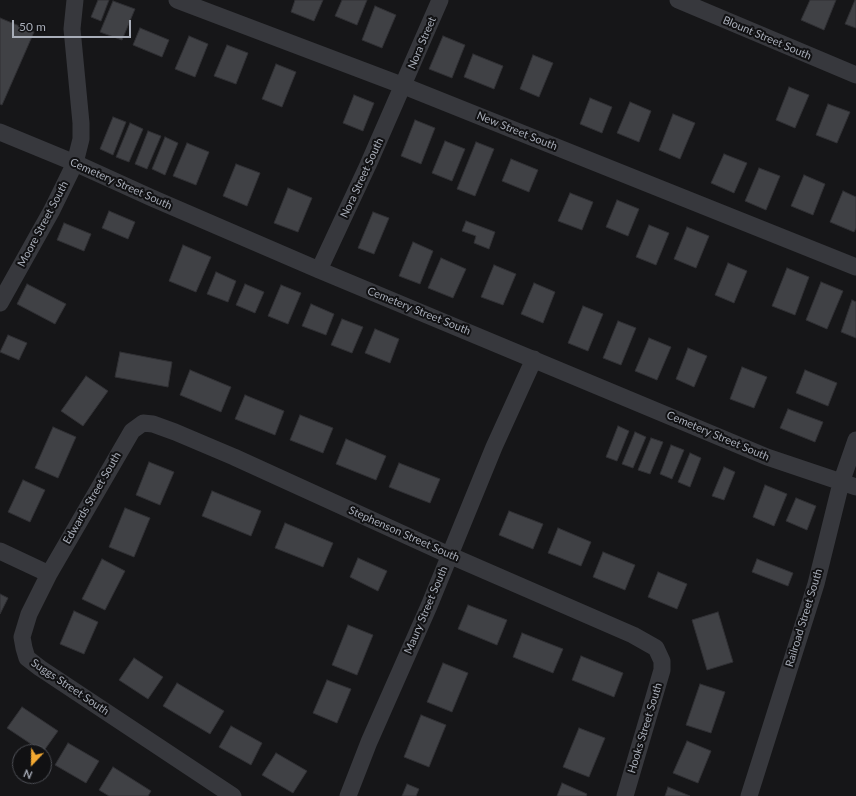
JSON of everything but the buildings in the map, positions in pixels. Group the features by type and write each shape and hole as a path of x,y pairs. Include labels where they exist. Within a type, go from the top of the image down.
{"street":[{"name":"Moore Street South","path":"0,303 52,210 75,163 81,139 81,123 72,29 75,0"},
{"name":"New Street South","path":"177,0 404,86 856,267"},
{"name":"Nora Street","path":"404,86 440,0"},
{"name":"Blount Street South","path":"678,0 856,75"},
{"name":"Nora Street South","path":"319,270 404,86"},
{"name":"Cemetery Street South","path":"0,132 75,163 319,270 767,457 849,485"},
{"name":"Maury Street South","path":"348,796 369,742 429,606 494,447 534,359"},
{"name":"Stephenson Street South","path":"138,426 143,423 153,424 175,432 633,635 656,648 662,660"},
{"name":"Edwards Street South","path":"49,574 120,450 132,431 138,426"},
{"name":"Railroad Street South","path":"749,796 849,485 856,440"},
{"path":"0,551 49,574"},
{"name":"Suggs Street South","path":"49,574 29,614 22,637 28,658 233,796"},
{"name":"Hooks Street South","path":"625,796 662,670 662,660"}]}
